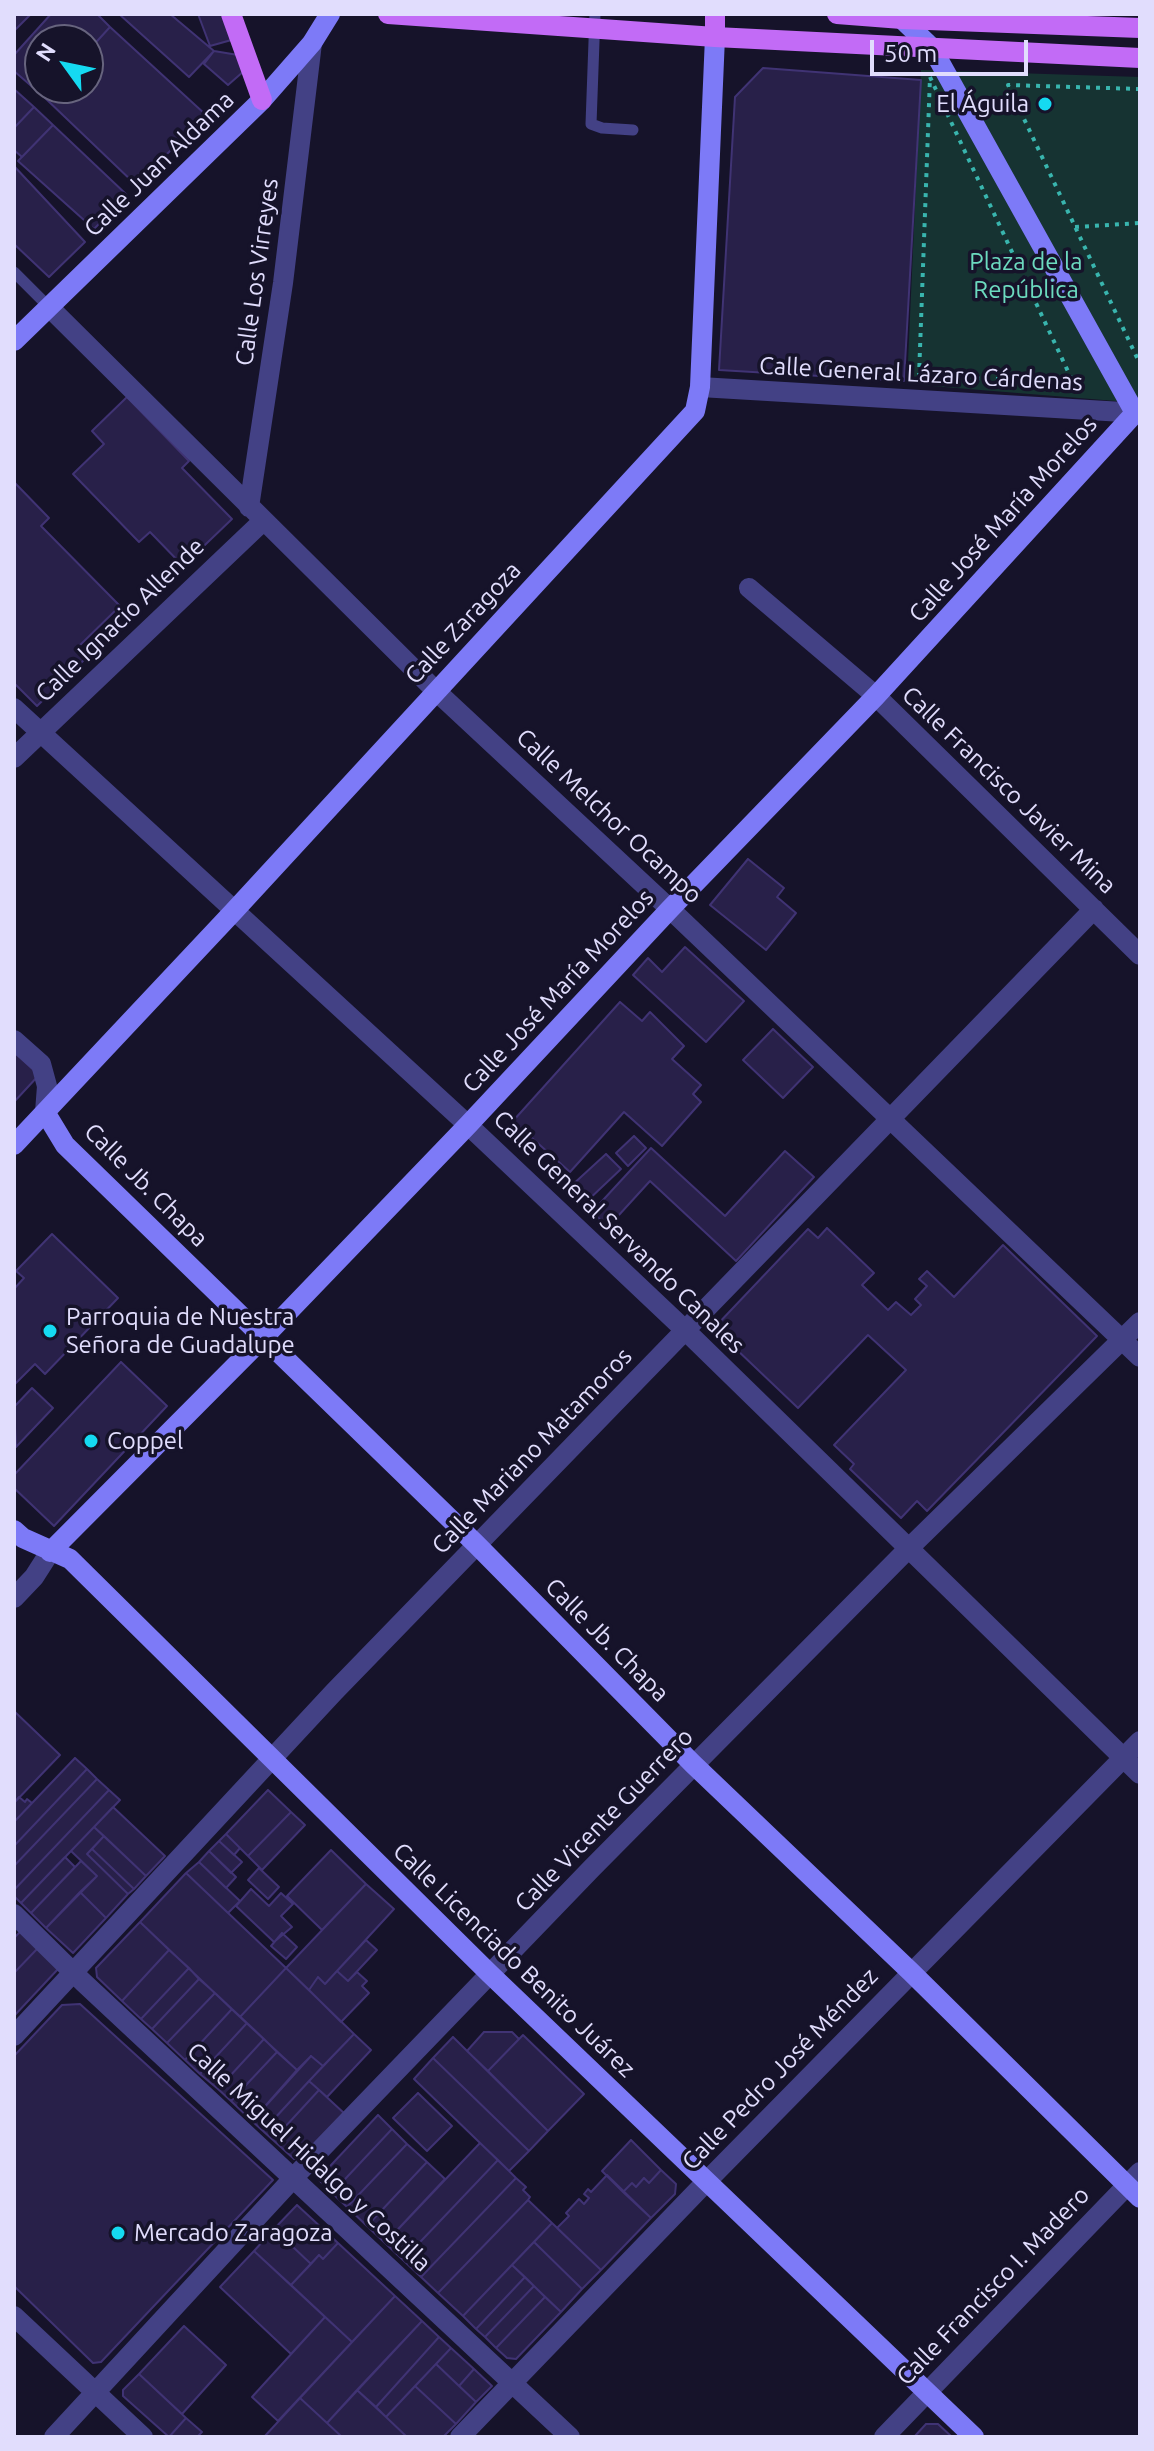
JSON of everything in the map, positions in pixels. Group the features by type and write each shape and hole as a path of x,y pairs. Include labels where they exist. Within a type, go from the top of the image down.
{"main road":[{"path":"231,14 262,100"},
{"name":"Calle Juan Aldama","path":"14,341 262,100 312,43 330,14"},
{"path":"388,14 594,21 715,37 1140,58"},
{"path":"715,14 715,37"},
{"path":"837,14 1140,28"},
{"path":"900,17 932,48 1138,413"},
{"name":"Calle Zaragoza","path":"14,1145 695,411 700,387 715,37"},
{"name":"Calle José María Morelos","path":"50,1552 264,1337 468,1125 670,909 876,696 1138,413"},
{"name":"Calle Jb. Chapa","path":"45,1112 65,1145 476,1544 693,1764 1136,2185"},
{"name":"Calle Licenciado Benito Juárez","path":"14,1530 50,1552 70,1559 490,1974 974,2437"}],"street":[{"name":"Calle Los Virreyes","path":"256,514 312,43"},
{"name":"Calle Melchor Ocampo","path":"49,307 436,691 891,1118 1140,1357"},
{"name":"Calle General Lázaro Cárdenas","path":"700,387 1138,413"},
{"name":"Calle Ignacio Allende","path":"14,758 256,514"},
{"name":"Calle Francisco Javier Mina","path":"749,588 876,696 1140,955"},
{"name":"Calle General Servando Canales","path":"14,708 468,1125 686,1331 1140,1774"},
{"name":"Calle Mariano Matamoros","path":"14,2036 270,1759 476,1544 1094,909"},
{"path":"14,1040 41,1064 47,1086 45,1112"},
{"name":"Calle Vicente Guerrero","path":"54,2437 293,2179 693,1764 1140,1322"},
{"name":"Calle José María Morelos","path":"14,1598 34,1577 50,1552"},
{"name":"Calle Pedro José Méndez","path":"460,2437 1140,1741"},
{"name":"Calle Miguel Hidalgo y Costilla","path":"14,1914 570,2437"},
{"name":"Calle Francisco I. Madero","path":"884,2437 1136,2185"},
{"path":"14,2316 143,2437"}],"lane":[{"path":"594,21 591,124 602,128 633,130"},
{"path":"14,272 49,307"}],"path":[{"path":"930,77 1053,341 1073,382 919,376 930,77"},
{"path":"1140,89 1008,85 1140,364"},
{"path":"1075,227 1140,223"}],"green space":[{"name":"Plaza de la República","path":"921,70 1140,77 1140,403 907,384"}],"building":[{"path":"14,14 31,14 14,31"},
{"path":"51,14 97,14 110,27 104,34 104,24 42,24"},
{"path":"119,14 170,14 214,51 189,77"},
{"path":"198,14 226,14 235,39 210,46"},
{"path":"110,27 206,115 136,185 51,104 104,104 104,34"},
{"path":"24,44 24,80 14,71 14,55"},
{"path":"214,51 238,55 244,71 228,85 204,64"},
{"path":"763,68 921,80 904,381 719,370 735,97"},
{"path":"14,89 24,98 24,104 34,107 14,128"},
{"path":"34,107 53,125 22,157 14,150 14,128"},
{"path":"53,125 127,195 94,229 18,161"},
{"path":"14,166 85,242 49,277 14,244"},
{"path":"127,397 189,461 182,468 232,519 183,566 150,532 139,542 73,474 104,444 92,431"},
{"path":"14,482 49,518 41,526 120,606 75,650 85,659 37,706 14,683"},
{"path":"748,859 784,888 777,897 796,913 766,950 710,905"},
{"path":"685,947 744,1001 706,1042 633,975 648,958 662,972"},
{"path":"620,1002 642,1021 650,1012 684,1046 672,1059 701,1085 693,1094 701,1102 662,1146 624,1112 570,1172 513,1121"},
{"path":"773,1029 813,1067 783,1098 743,1060"},
{"path":"14,1052 39,1075 14,1102"},
{"path":"634,1136 646,1148 628,1166 616,1153"},
{"path":"651,1148 725,1216 785,1151 814,1177 736,1261 650,1181 608,1227 592,1212"},
{"path":"606,1154 621,1169 585,1203 570,1187"},
{"path":"827,1228 874,1273 862,1285 888,1310 896,1302 911,1315 921,1305 915,1299 927,1286 919,1279 927,1271 954,1297 1003,1245 1097,1336 927,1511 917,1501 901,1518 850,1469 854,1464 834,1445 906,1370 868,1335 798,1408 714,1328 808,1229 818,1238"},
{"name":"Parroquia de Nuestra Señora de Guadalupe","path":"52,1234 118,1298 45,1374 35,1364 14,1385 14,1289 24,1278 16,1271"},
{"name":"Coppel","path":"121,1362 167,1406 54,1526 14,1488 14,1475"},
{"path":"32,1388 53,1408 16,1447 14,1407"},
{"path":"14,1711 60,1755 14,1803"},
{"path":"75,1758 87,1769 14,1846 14,1822"},
{"path":"87,1769 97,1779 14,1866 14,1846"},
{"path":"97,1779 109,1790 14,1890 14,1866"},
{"path":"109,1790 120,1800 21,1903 14,1896 14,1890"},
{"path":"268,1790 291,1812 248,1856 226,1834"},
{"path":"19,1797 32,1803 14,1822 14,1803"},
{"path":"113,1807 165,1856 146,1876 94,1827"},
{"path":"291,1812 305,1825 262,1870 248,1856"},
{"path":"94,1827 104,1836 87,1854 128,1894 106,1918 80,1892 97,1876 71,1851"},
{"path":"226,1834 240,1848 234,1855 219,1841"},
{"path":"104,1836 146,1876 134,1889 92,1849"},
{"path":"219,1841 242,1862 231,1873 209,1851"},
{"path":"92,1849 134,1889 128,1894 87,1854"},
{"path":"331,1850 366,1884 322,1930 287,1896"},
{"path":"209,1851 236,1877 226,1888 199,1862"},
{"path":"65,1857 75,1867 31,1913 21,1903"},
{"path":"81,1861 97,1876 46,1928 31,1913"},
{"path":"199,1862 240,1901 228,1913 186,1873"},
{"path":"259,1868 279,1887 268,1899 248,1880"},
{"path":"186,1873 286,1968 240,2017 140,1922"},
{"path":"366,1884 394,1909 325,1984 318,1977 309,1990 286,1968"},
{"path":"251,1889 269,1906 281,1893 293,1904 281,1916 292,1927 274,1942 236,1906"},
{"path":"80,1892 106,1918 73,1953 46,1928"},
{"path":"140,1922 169,1950 122,2001 97,1977 96,1968"},
{"path":"20,1932 38,1948 14,1973 14,1938"},
{"path":"282,1933 297,1947 286,1959 271,1946"},
{"path":"366,1940 377,1950 348,1981 337,1971"},
{"path":"38,1948 59,1968 14,2016 14,1973"},
{"path":"169,1950 189,1968 141,2019 122,2001"},
{"path":"189,1968 199,1979 152,2029 141,2019"},
{"path":"286,1968 354,2034 323,2066 311,2056 297,2070 240,2017"},
{"path":"337,1971 348,1981 357,1972 367,1981 362,1986 369,1993 341,2022 309,1990 318,1977 325,1984"},
{"path":"199,1979 215,1993 167,2043 152,2029"},
{"path":"215,1993 232,2009 185,2060 167,2043"},
{"name":"Mercado Zaragoza","path":"80,2004 273,2180 101,2362 93,2363 14,2286 14,2056 62,2005"},
{"path":"232,2009 247,2023 200,2074 185,2060"},
{"path":"247,2023 264,2039 218,2089 200,2074"},
{"path":"484,2032 512,2032 519,2039 488,2071 467,2051"},
{"path":"354,2034 371,2050 327,2097 309,2081"},
{"path":"523,2035 584,2094 548,2131 488,2071"},
{"path":"453,2037 548,2131 529,2151 433,2058"},
{"path":"264,2039 277,2052 231,2101 218,2089"},
{"path":"277,2052 297,2070 252,2121 231,2101"},
{"path":"311,2056 323,2066 263,2131 252,2121"},
{"path":"433,2058 529,2151 509,2171 414,2079"},
{"path":"309,2081 319,2090 273,2140 263,2131"},
{"path":"319,2090 345,2114 304,2157 294,2159 273,2140"},
{"path":"418,2093 452,2126 427,2151 393,2118"},
{"path":"378,2115 392,2129 332,2193 318,2179"},
{"path":"392,2129 407,2144 347,2207 332,2193"},
{"path":"631,2140 661,2170 649,2183 644,2178 636,2187 632,2183 623,2192 602,2171"},
{"path":"480,2143 498,2160 403,2260 385,2243"},
{"path":"407,2144 427,2162 367,2226 347,2207"},
{"path":"498,2160 516,2178 421,2277 403,2260"},
{"path":"427,2162 445,2179 385,2243 367,2226"},
{"path":"661,2170 676,2184 675,2194 651,2218 623,2192 632,2183 636,2187 644,2178 649,2183"},
{"path":"607,2175 651,2218 601,2270 557,2228 579,2199 584,2204 589,2198 584,2194 588,2189 591,2192"},
{"path":"516,2178 526,2187 523,2190 530,2197 528,2200 438,2293 421,2277"},
{"path":"528,2200 552,2223 463,2316 438,2293"},
{"path":"297,2205 338,2243 323,2259 319,2255 311,2264 274,2229"},
{"path":"552,2223 601,2270 582,2289 534,2242"},
{"path":"274,2229 311,2264 291,2285 254,2251"},
{"path":"534,2242 582,2289 561,2312 512,2265"},
{"path":"338,2243 395,2296 352,2342 291,2285 319,2255 323,2259"},
{"path":"254,2251 325,2317 291,2354 220,2287"},
{"path":"512,2265 525,2277 476,2329 463,2316"},
{"path":"525,2277 534,2286 485,2337 476,2329"},
{"path":"534,2286 545,2297 496,2348 485,2337"},
{"path":"395,2296 422,2321 327,2423 300,2398"},
{"path":"545,2297 561,2312 516,2359 507,2358 496,2348"},
{"path":"325,2317 352,2342 278,2421 252,2397"},
{"path":"422,2321 439,2337 376,2407 357,2390"},
{"path":"184,2326 226,2365 182,2414 139,2374"},
{"path":"439,2337 451,2348 386,2417 376,2407"},
{"path":"451,2348 474,2369 459,2386 436,2364"},
{"path":"436,2364 476,2402 456,2424 415,2386"},
{"path":"474,2369 492,2386 476,2402 459,2386"},
{"path":"139,2374 186,2418 169,2437 123,2396 123,2390"},
{"path":"415,2386 456,2424 443,2437 407,2437 386,2417"},
{"path":"357,2390 407,2437 342,2437 327,2423"},
{"path":"300,2398 327,2423 342,2437 264,2437"},
{"path":"186,2418 202,2432 197,2437 169,2437"},
{"path":"926,2424 938,2424 952,2437 914,2437"}],"place":[{"name":"El Águila","path":"1045,104"},
{"name":"Parroquia de Nuestra Señora de Guadalupe","path":"50,1331"},
{"name":"Coppel","path":"91,1441"},
{"name":"Mercado Zaragoza","path":"118,2233"}]}
